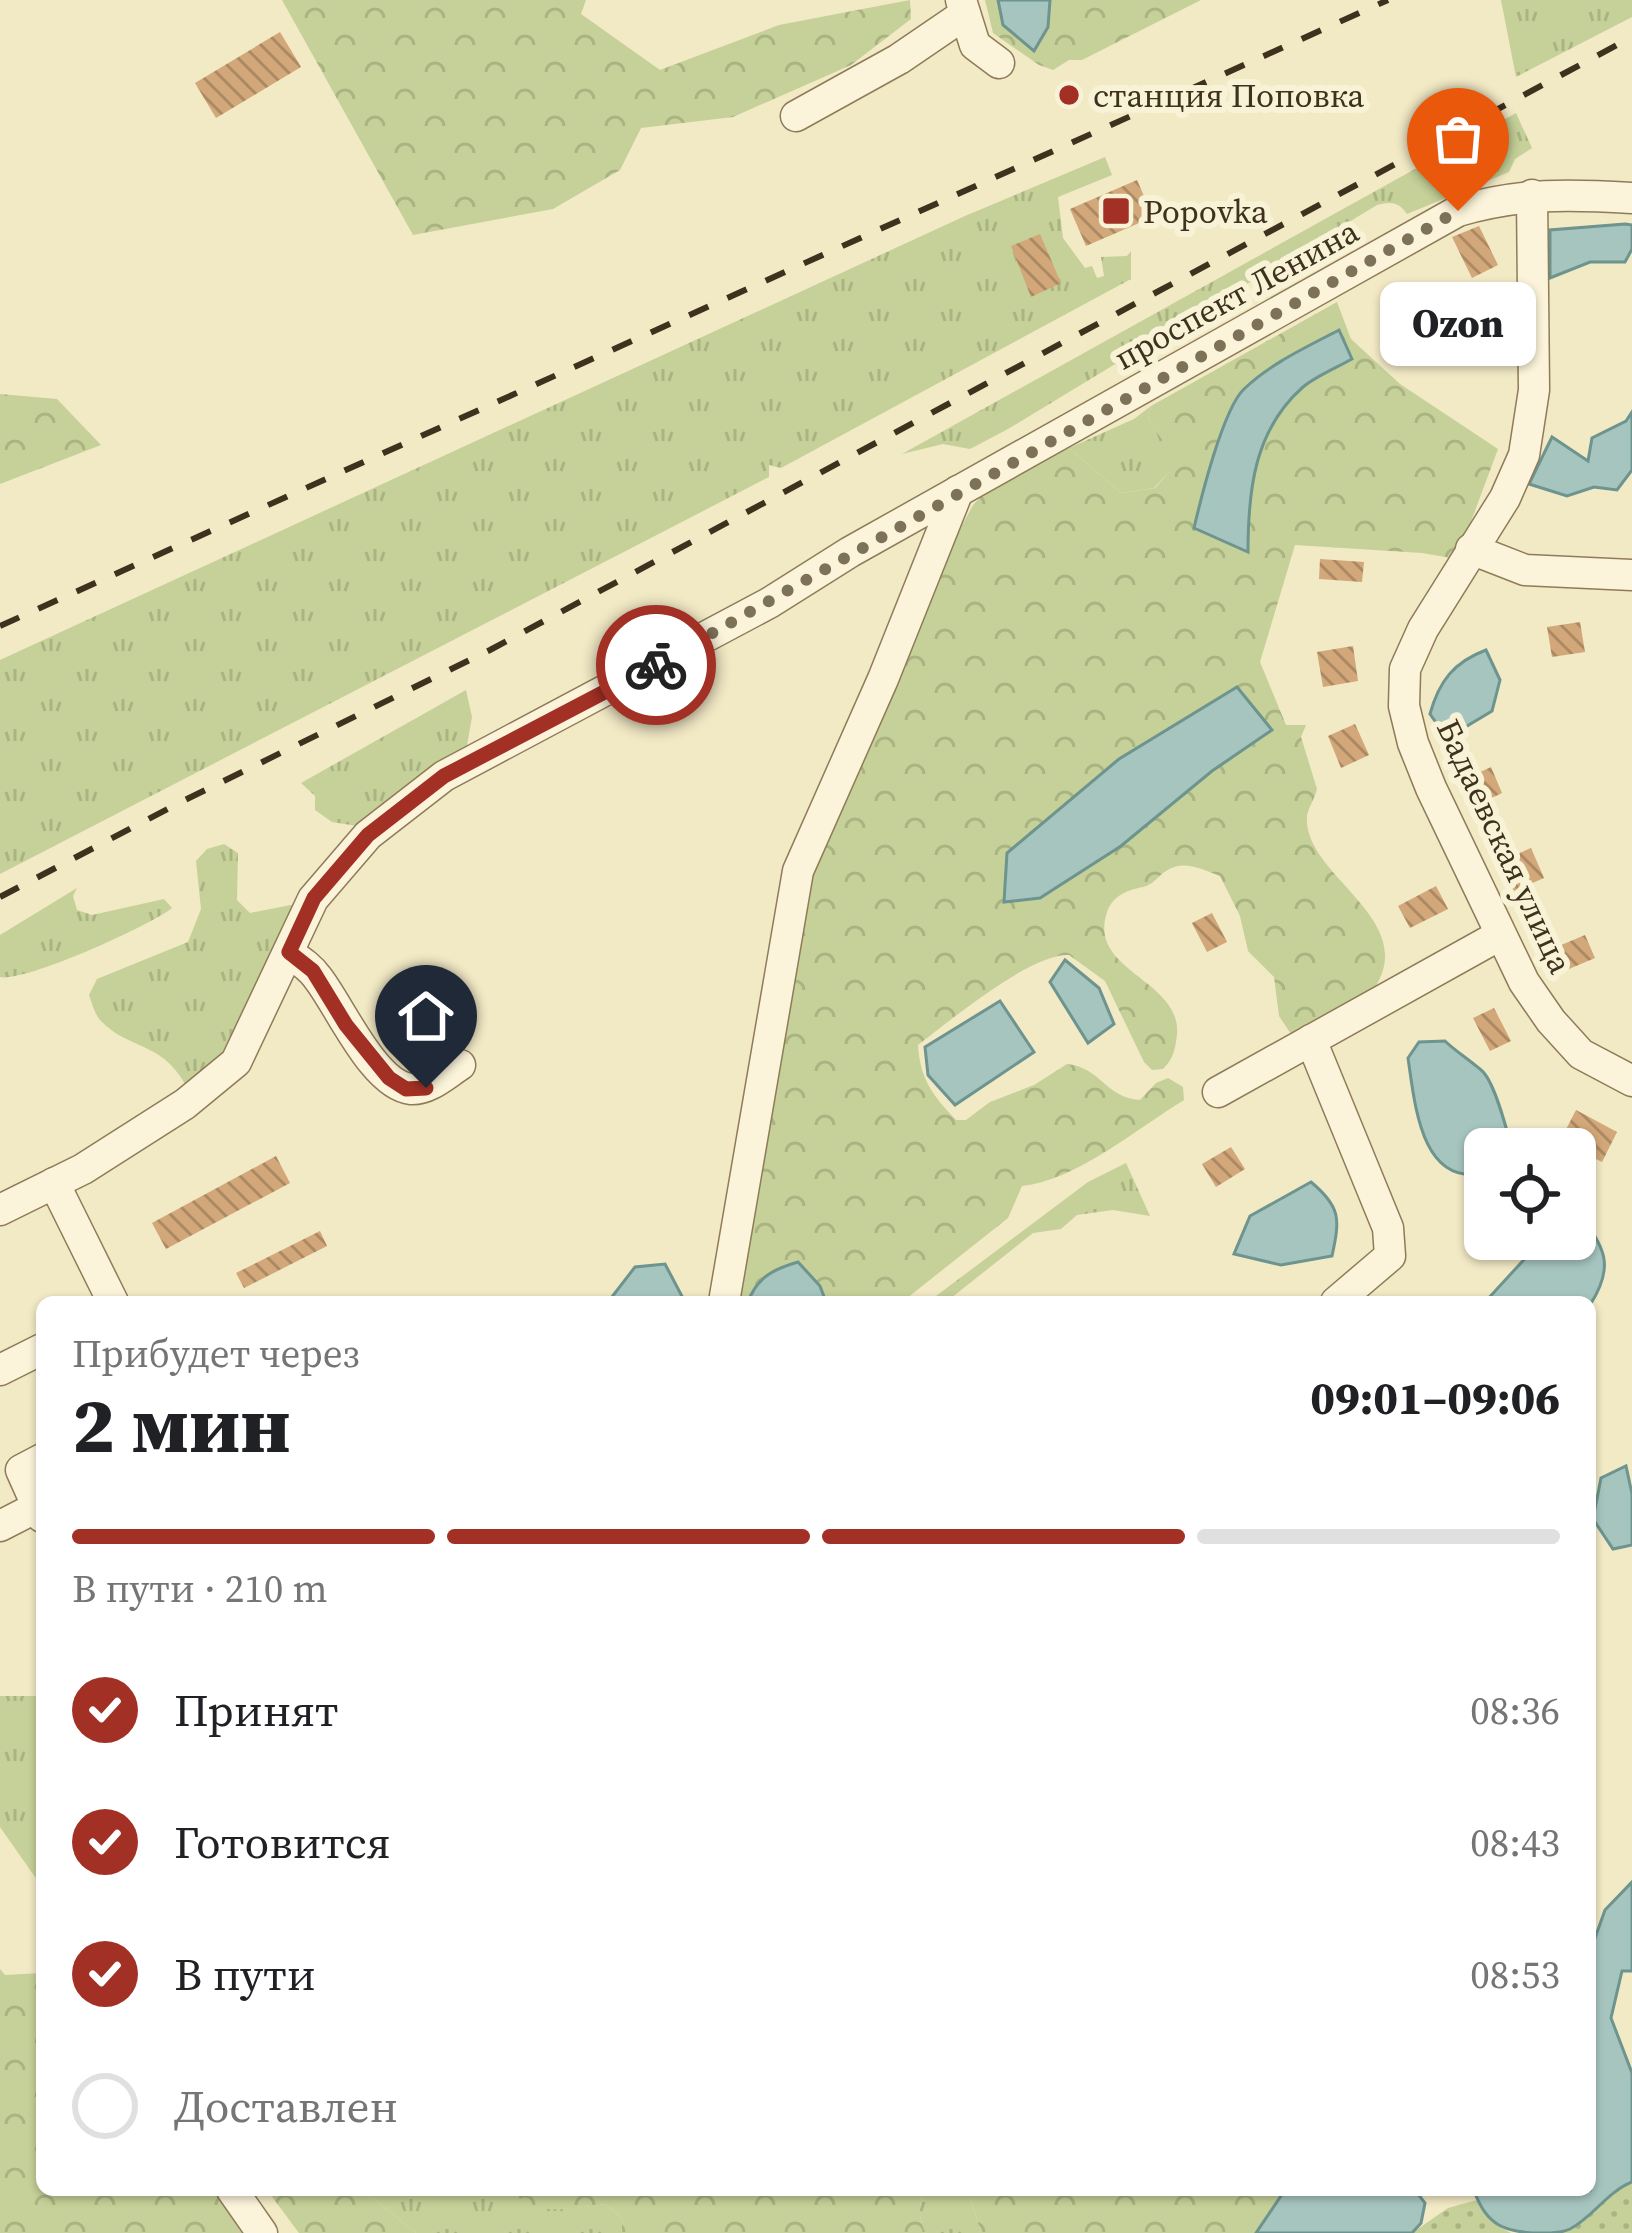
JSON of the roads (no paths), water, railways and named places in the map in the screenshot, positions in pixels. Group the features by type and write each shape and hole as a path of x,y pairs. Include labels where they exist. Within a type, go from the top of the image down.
{"street":[{"path":"796,116 899,59 963,7 975,46 999,63"},
{"name":"проспект Ленина","path":"0,1210 185,1103 236,1062 314,898 368,835 444,776 784,595 958,491 1458,211 1532,195 1632,198"},
{"name":"Бадаевская улица","path":"1532,195 1534,390 1524,455 1505,498 1423,629 1405,669 1404,706 1431,788 1500,935 1551,1021 1581,1054 1632,1081"},
{"path":"725,1296 798,872 883,679 958,491"},
{"path":"1471,549 1525,570 1632,575"},
{"path":"1217,1092 1500,935"},
{"path":"289,952 313,971 346,1025 389,1078 406,1089 426,1088 460,1065"},
{"path":"1311,1040 1388,1228 1390,1256 1343,1296"},
{"path":"53,1183 110,1296"},
{"path":"0,1370 36,1351"},
{"path":"36,1462 22,1470 36,1503"},
{"path":"0,1526 36,1513"},
{"path":"236,2196 262,2233"}],"water":[{"path":"998,0 1050,0 1048,27 1034,51 1003,25"},
{"path":"1632,225 1632,249 1625,262 1590,262 1550,278 1550,230"},
{"path":"1339,330 1352,359 1303,387 1264,442 1252,484 1248,552 1194,528 1236,399 1266,371"},
{"path":"1632,412 1632,470 1617,490 1594,487 1567,496 1529,484 1552,437 1588,461 1592,438 1626,421"},
{"path":"1486,650 1500,680 1492,711 1447,738 1430,714 1438,692 1465,660"},
{"path":"1237,687 1272,730 1212,771 1121,846 1040,898 1004,902 1007,853 1119,759"},
{"path":"1065,960 1099,988 1114,1024 1088,1043 1050,982"},
{"path":"1000,1001 1034,1052 955,1105 928,1075 925,1047"},
{"path":"1445,1041 1484,1073 1493,1088 1506,1128 1464,1128 1464,1174 1447,1168 1425,1138 1408,1058 1419,1042"},
{"path":"1311,1182 1336,1214 1332,1256 1281,1265 1234,1254 1250,1216"},
{"path":"1596,1238 1602,1250 1604,1270 1594,1296 1491,1296 1524,1260 1596,1260"},
{"path":"798,1262 824,1296 751,1296 767,1275"},
{"path":"665,1264 682,1296 613,1296 635,1267"},
{"path":"1626,1466 1632,1494 1632,1545 1613,1549 1596,1524 1601,1478"},
{"path":"1632,1882 1632,1971 1622,1971 1611,2018 1632,2073 1632,2182 1567,2230 1508,2229 1491,2219 1476,2196 1596,2196 1596,1935 1605,1910"},
{"path":"1281,2196 1420,2196 1425,2203 1421,2223 1412,2233 1256,2233"}],"railway":[{"path":"0,626 1388,0"},
{"path":"0,897 490,650 1632,37"}],"place":[{"name":"станция Поповка","path":"1069,95"},
{"name":"Popovka","path":"1116,211"},
{"name":"Ozon","path":"1458,211"}]}
